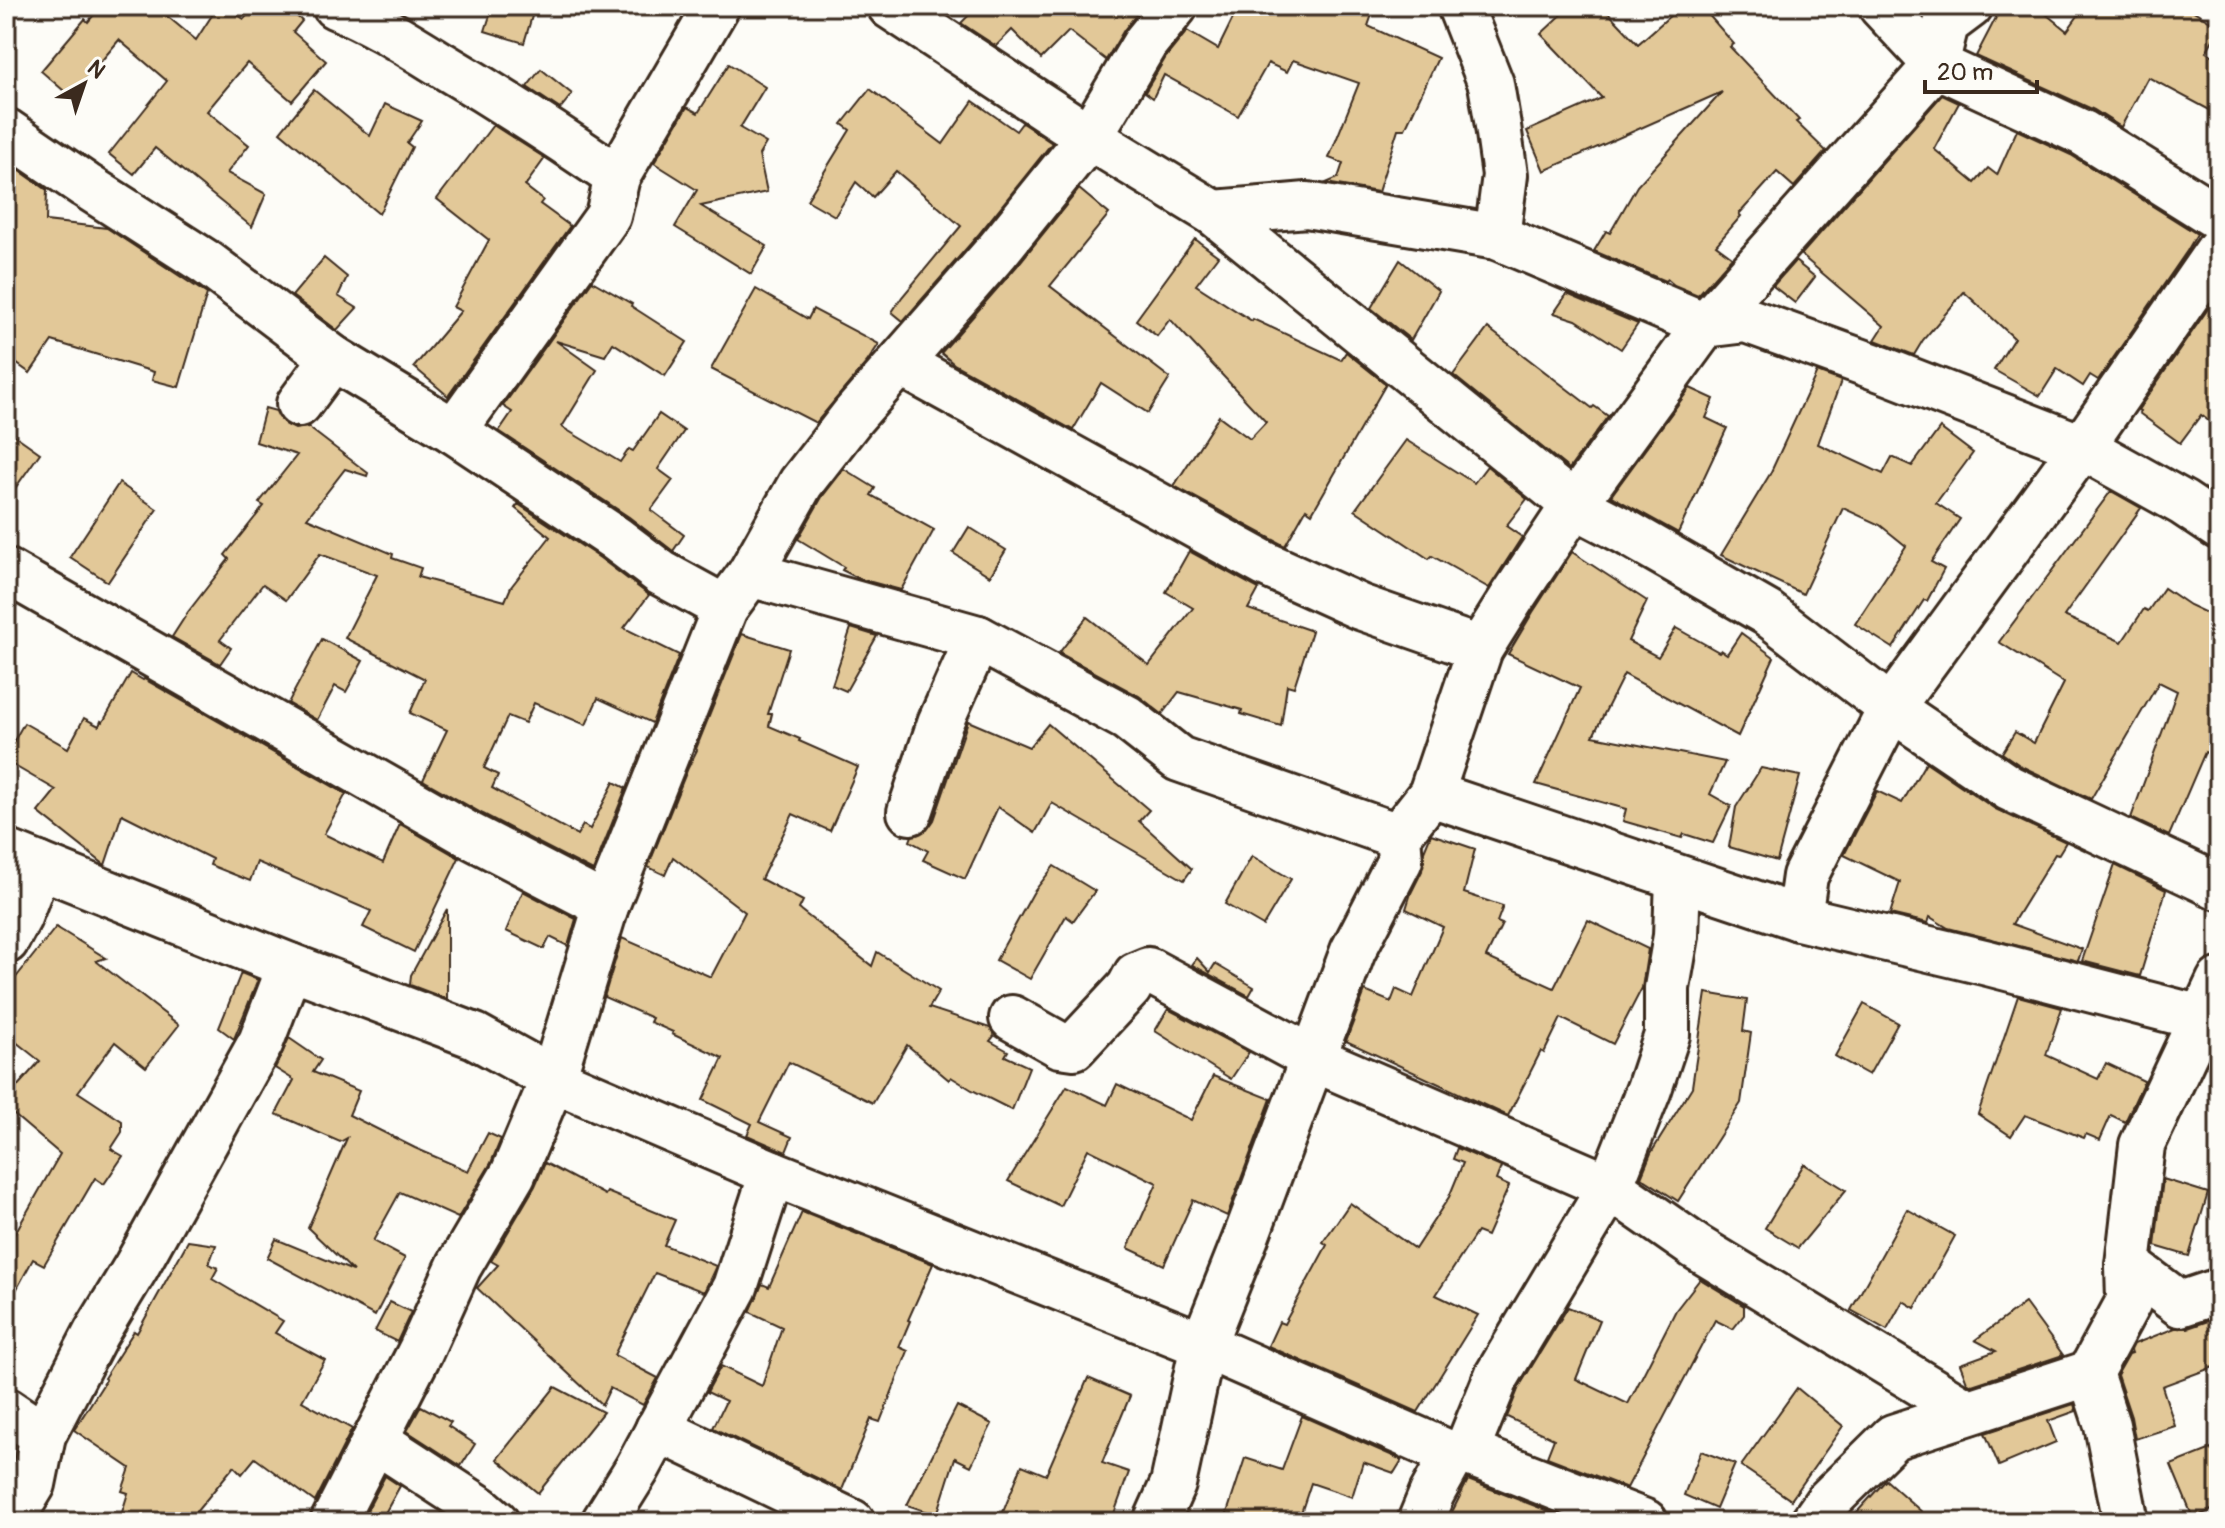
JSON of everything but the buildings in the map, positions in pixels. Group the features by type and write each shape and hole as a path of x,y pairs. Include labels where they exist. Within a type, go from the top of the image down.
{"street":[{"path":"335,6 363,17 450,69 617,177"},
{"path":"454,431 608,216 617,177 717,6"},
{"path":"890,6 1089,137 1214,213 1574,505 1767,613 1891,708 2009,788 2219,887"},
{"path":"333,1522 421,1350 459,1266 513,1174 553,1079 606,906 738,591 801,483 853,416 998,250 1089,137 1145,43 1175,6"},
{"path":"1460,6 1491,84 1496,112 1505,175 1497,237"},
{"path":"1881,6 1936,65 2083,133 2219,218"},
{"path":"1156,1522 1173,1484 1203,1345 1353,951 1400,860 1398,836 1431,794 1480,649 1574,505 1705,325 1936,65 1946,24 1970,6"},
{"path":"6,131 207,263 333,358 454,431 615,538 661,573 978,638 1127,718 1179,759 1398,836"},
{"path":"1214,213 1307,205 1497,237 1705,325 1746,320 2082,447 2183,503 2219,527"},
{"path":"1799,918 1805,876 1891,708 2082,447 2219,249"},
{"path":"299,404 333,358"},
{"path":"900,363 1265,564 1360,607 1480,649"},
{"path":"6,571 471,836 606,906"},
{"path":"910,812 940,723 978,638"},
{"path":"1431,794 1799,918 1988,963 2210,1000 2142,1145 2128,1265 2129,1301 2090,1373 1893,1437 1827,1502 1813,1522"},
{"path":"6,941 19,917 22,859 475,1036 553,1079 772,1173 1203,1345 1459,1454 1645,1522"},
{"path":"1420,1522 1432,1493 1459,1454 1497,1376 1610,1187 1667,1035 1667,988 1676,936 1678,878"},
{"path":"10,1522 33,1484 43,1435 96,1333 261,1042 290,966"},
{"path":"1012,1018 1060,1045 1074,1047 1129,988 1136,975 1148,970 1312,1058 1610,1187 1696,1247 1968,1412"},
{"path":"604,1522 637,1469 735,1287 772,1173"},
{"path":"2128,1265 2180,1304 2219,1291"},
{"path":"2090,1373 2107,1425 2126,1522"},
{"path":"6,1410 43,1435"},
{"path":"658,1429 852,1522"},
{"path":"375,1440 496,1522"}]}
